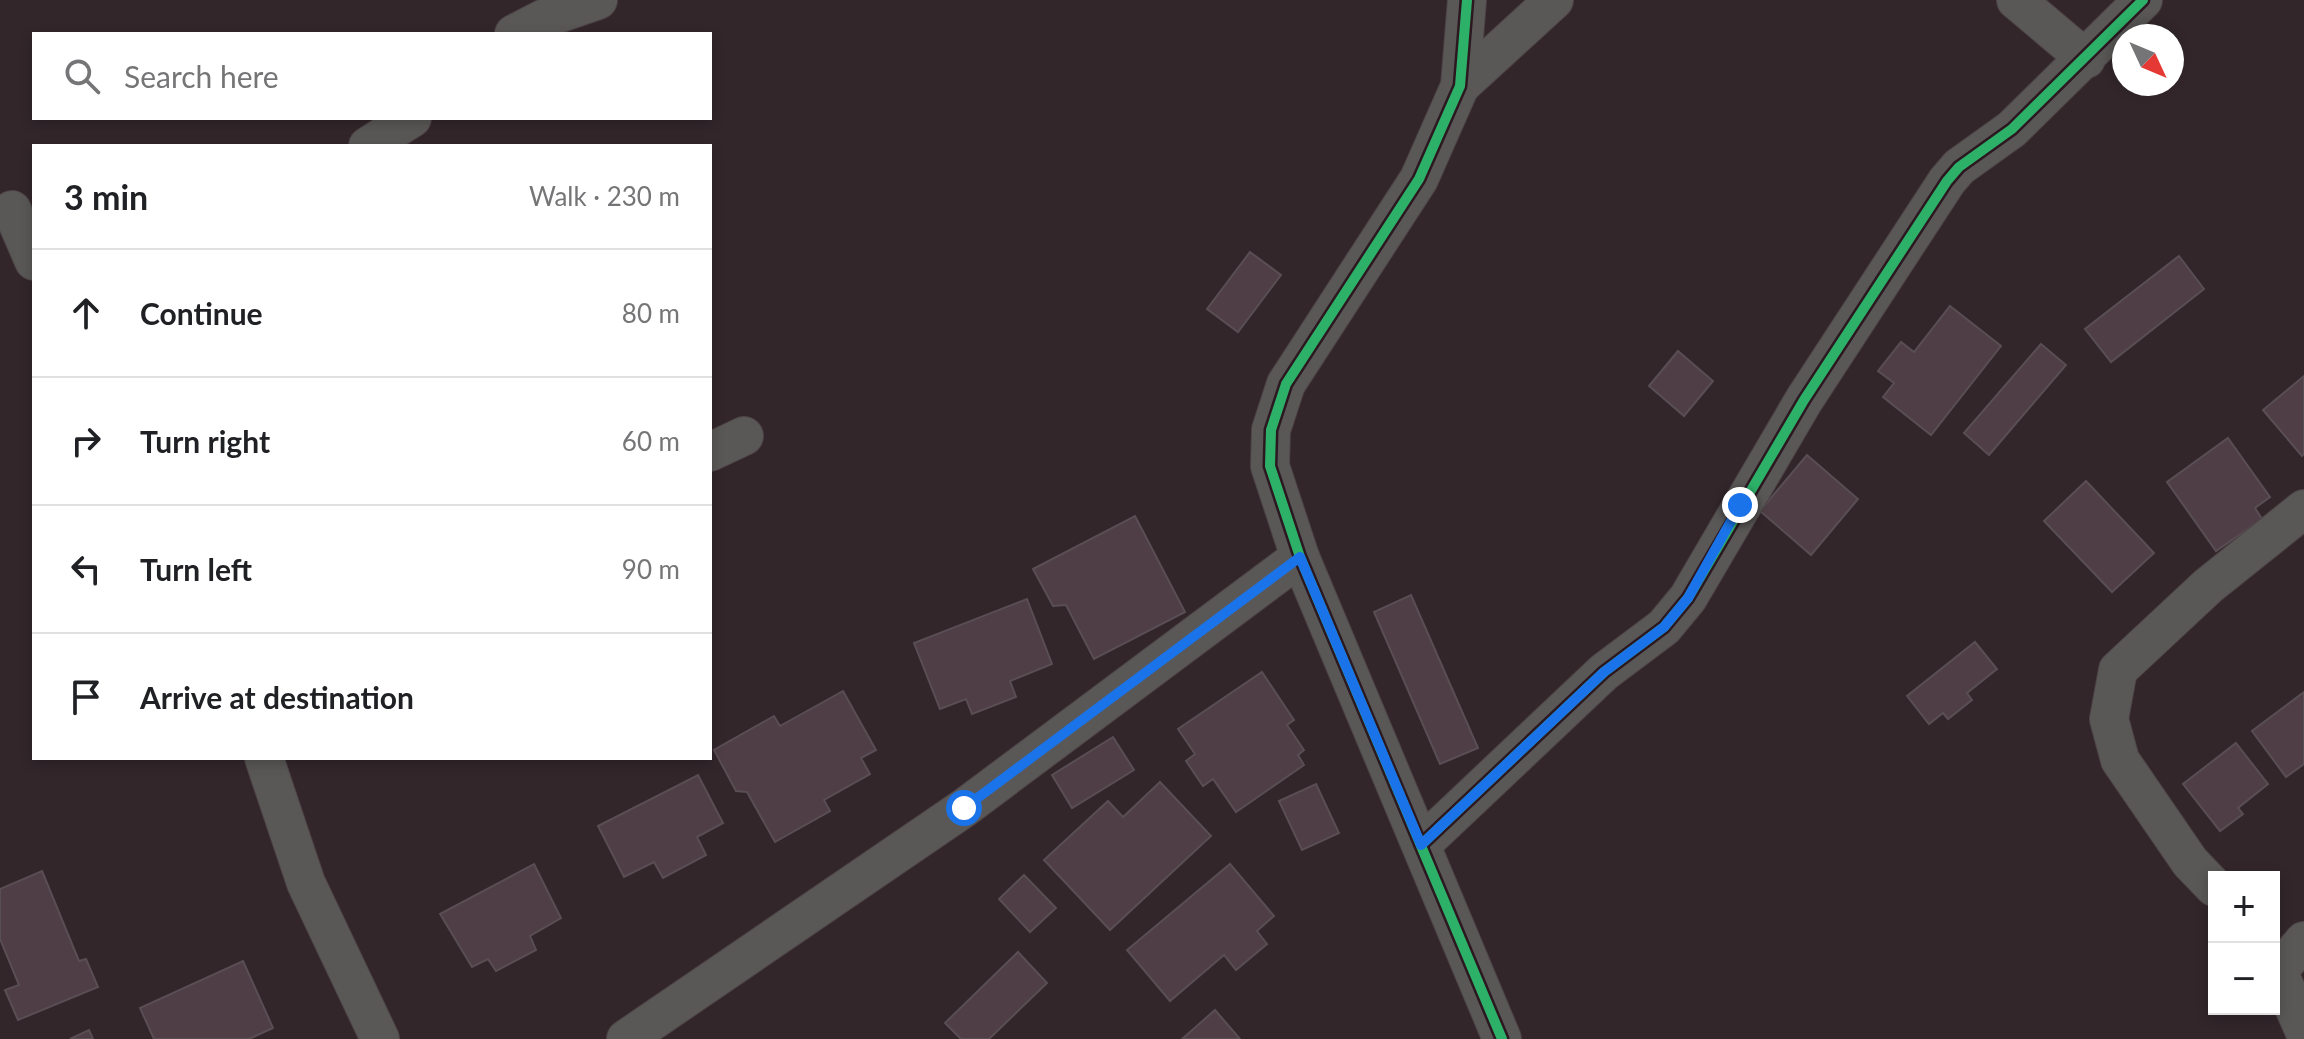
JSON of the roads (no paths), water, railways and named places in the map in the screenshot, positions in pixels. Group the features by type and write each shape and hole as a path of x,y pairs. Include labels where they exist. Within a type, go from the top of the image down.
{"street":[{"path":"518,32 543,19 598,0"},
{"path":"1467,0 1460,86 1419,179 1286,384 1271,430 1270,466 1300,557 1502,1039"},
{"path":"1460,86 1554,0"},
{"path":"2016,0 2086,59"},
{"path":"1421,845 1604,672 1664,627 1688,598 1804,400 1947,181 1959,167 2012,129 2143,0"},
{"path":"371,144 409,120"},
{"path":"12,210 32,256"},
{"path":"712,451 744,436"},
{"path":"2208,881 2190,862 2120,760 2109,719 2118,670 2208,586 2304,509"},
{"path":"626,1039 964,808 1300,557"},
{"path":"265,760 306,883 380,1039"},
{"path":"2280,964 2304,941"},
{"path":"2280,977 2304,1030"}]}
